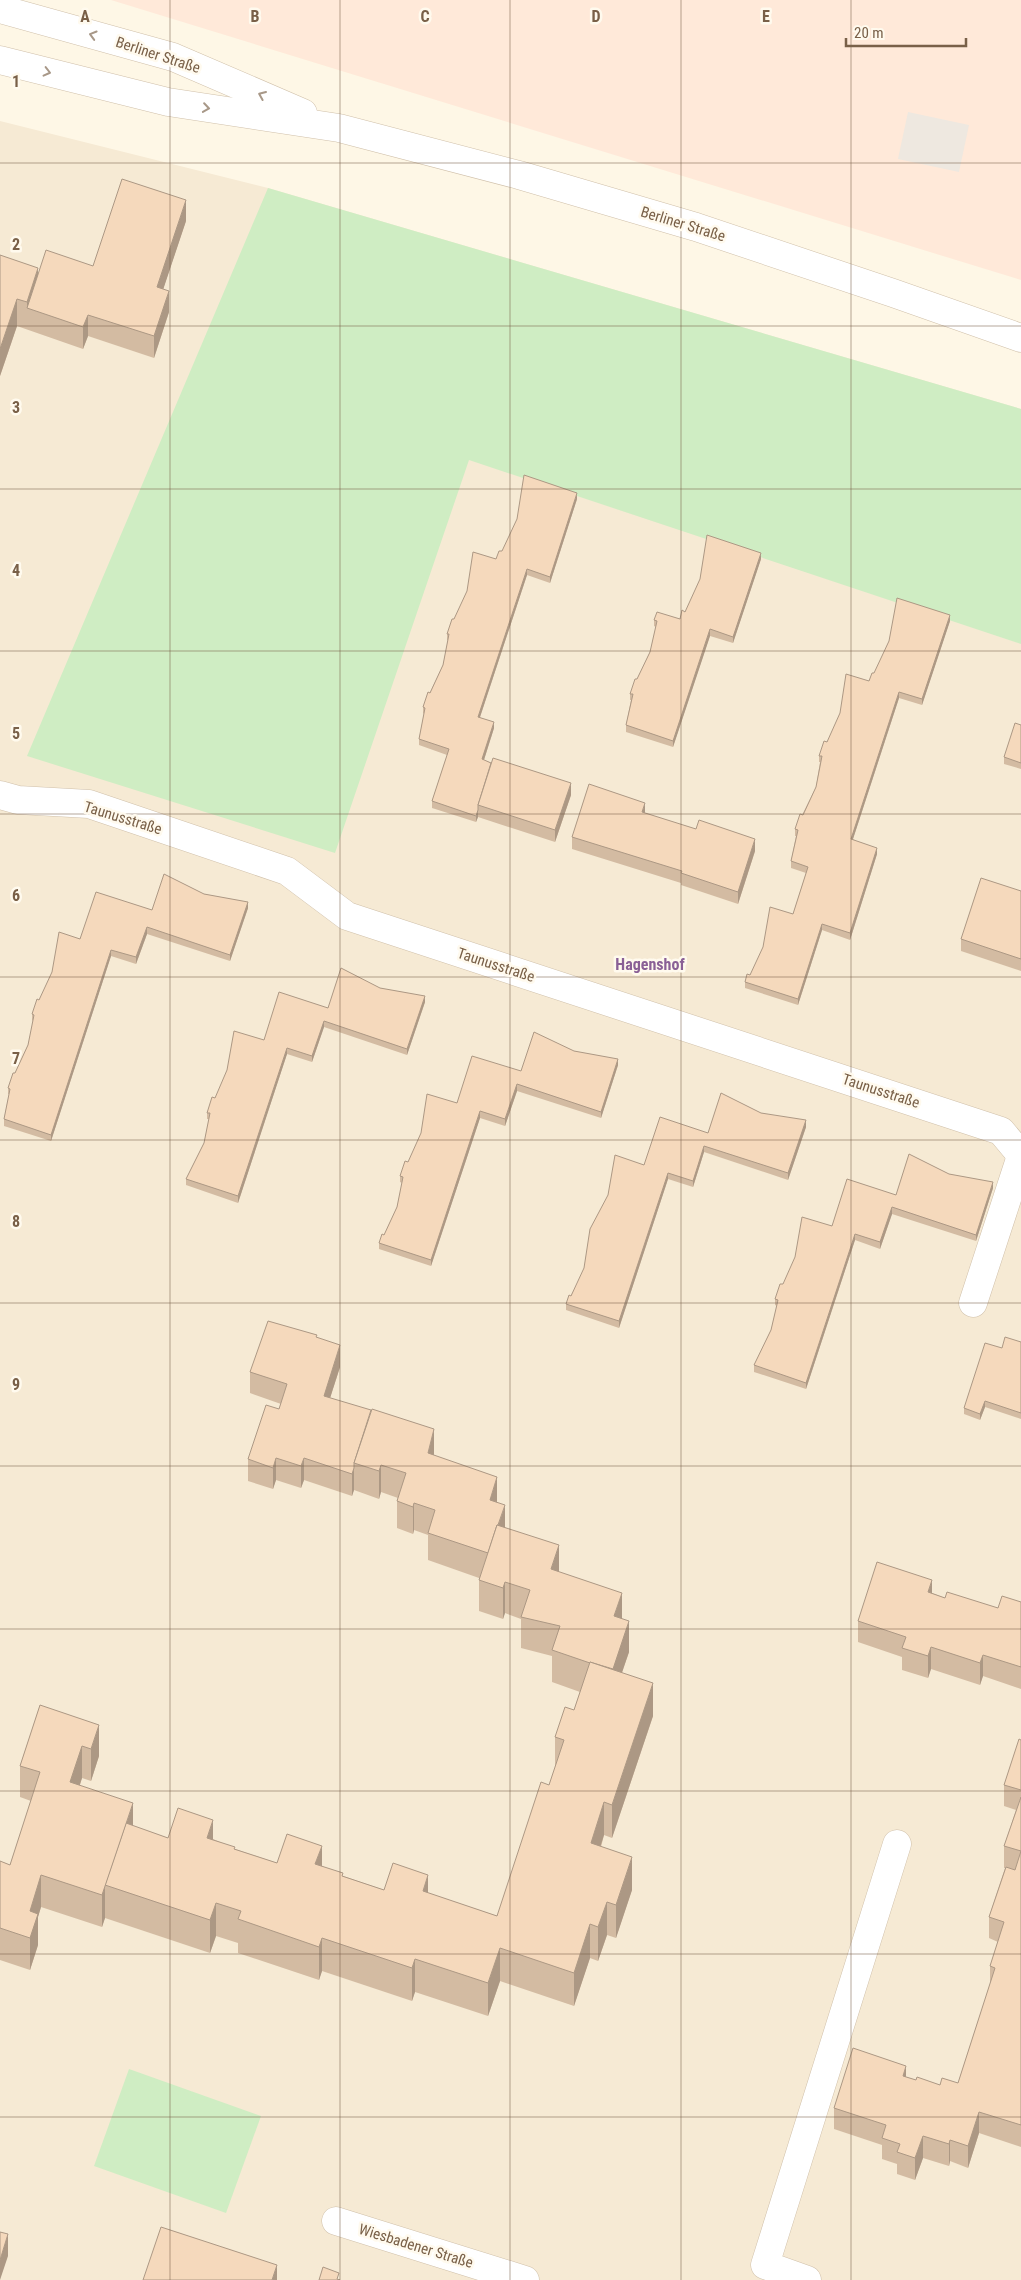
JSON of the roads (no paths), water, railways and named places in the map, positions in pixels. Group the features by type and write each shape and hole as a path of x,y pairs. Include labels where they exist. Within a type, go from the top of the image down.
{"street":[{"name":"Berliner Straße","path":"0,9 173,57 339,128"},
{"name":"Berliner Straße","path":"0,60 168,102 339,128 519,175 696,227 1021,338"},
{"name":"Taunusstraße","path":"0,796 18,800 89,804 288,871 347,916 1001,1131 1021,1155"},
{"path":"972,1303 1021,1155"},
{"path":"807,2280 765,2265 897,1844"},
{"name":"Wiesbadener Straße","path":"336,2221 525,2280"}],"district":[{"name":"Hagenshof","path":"650,964"}]}
